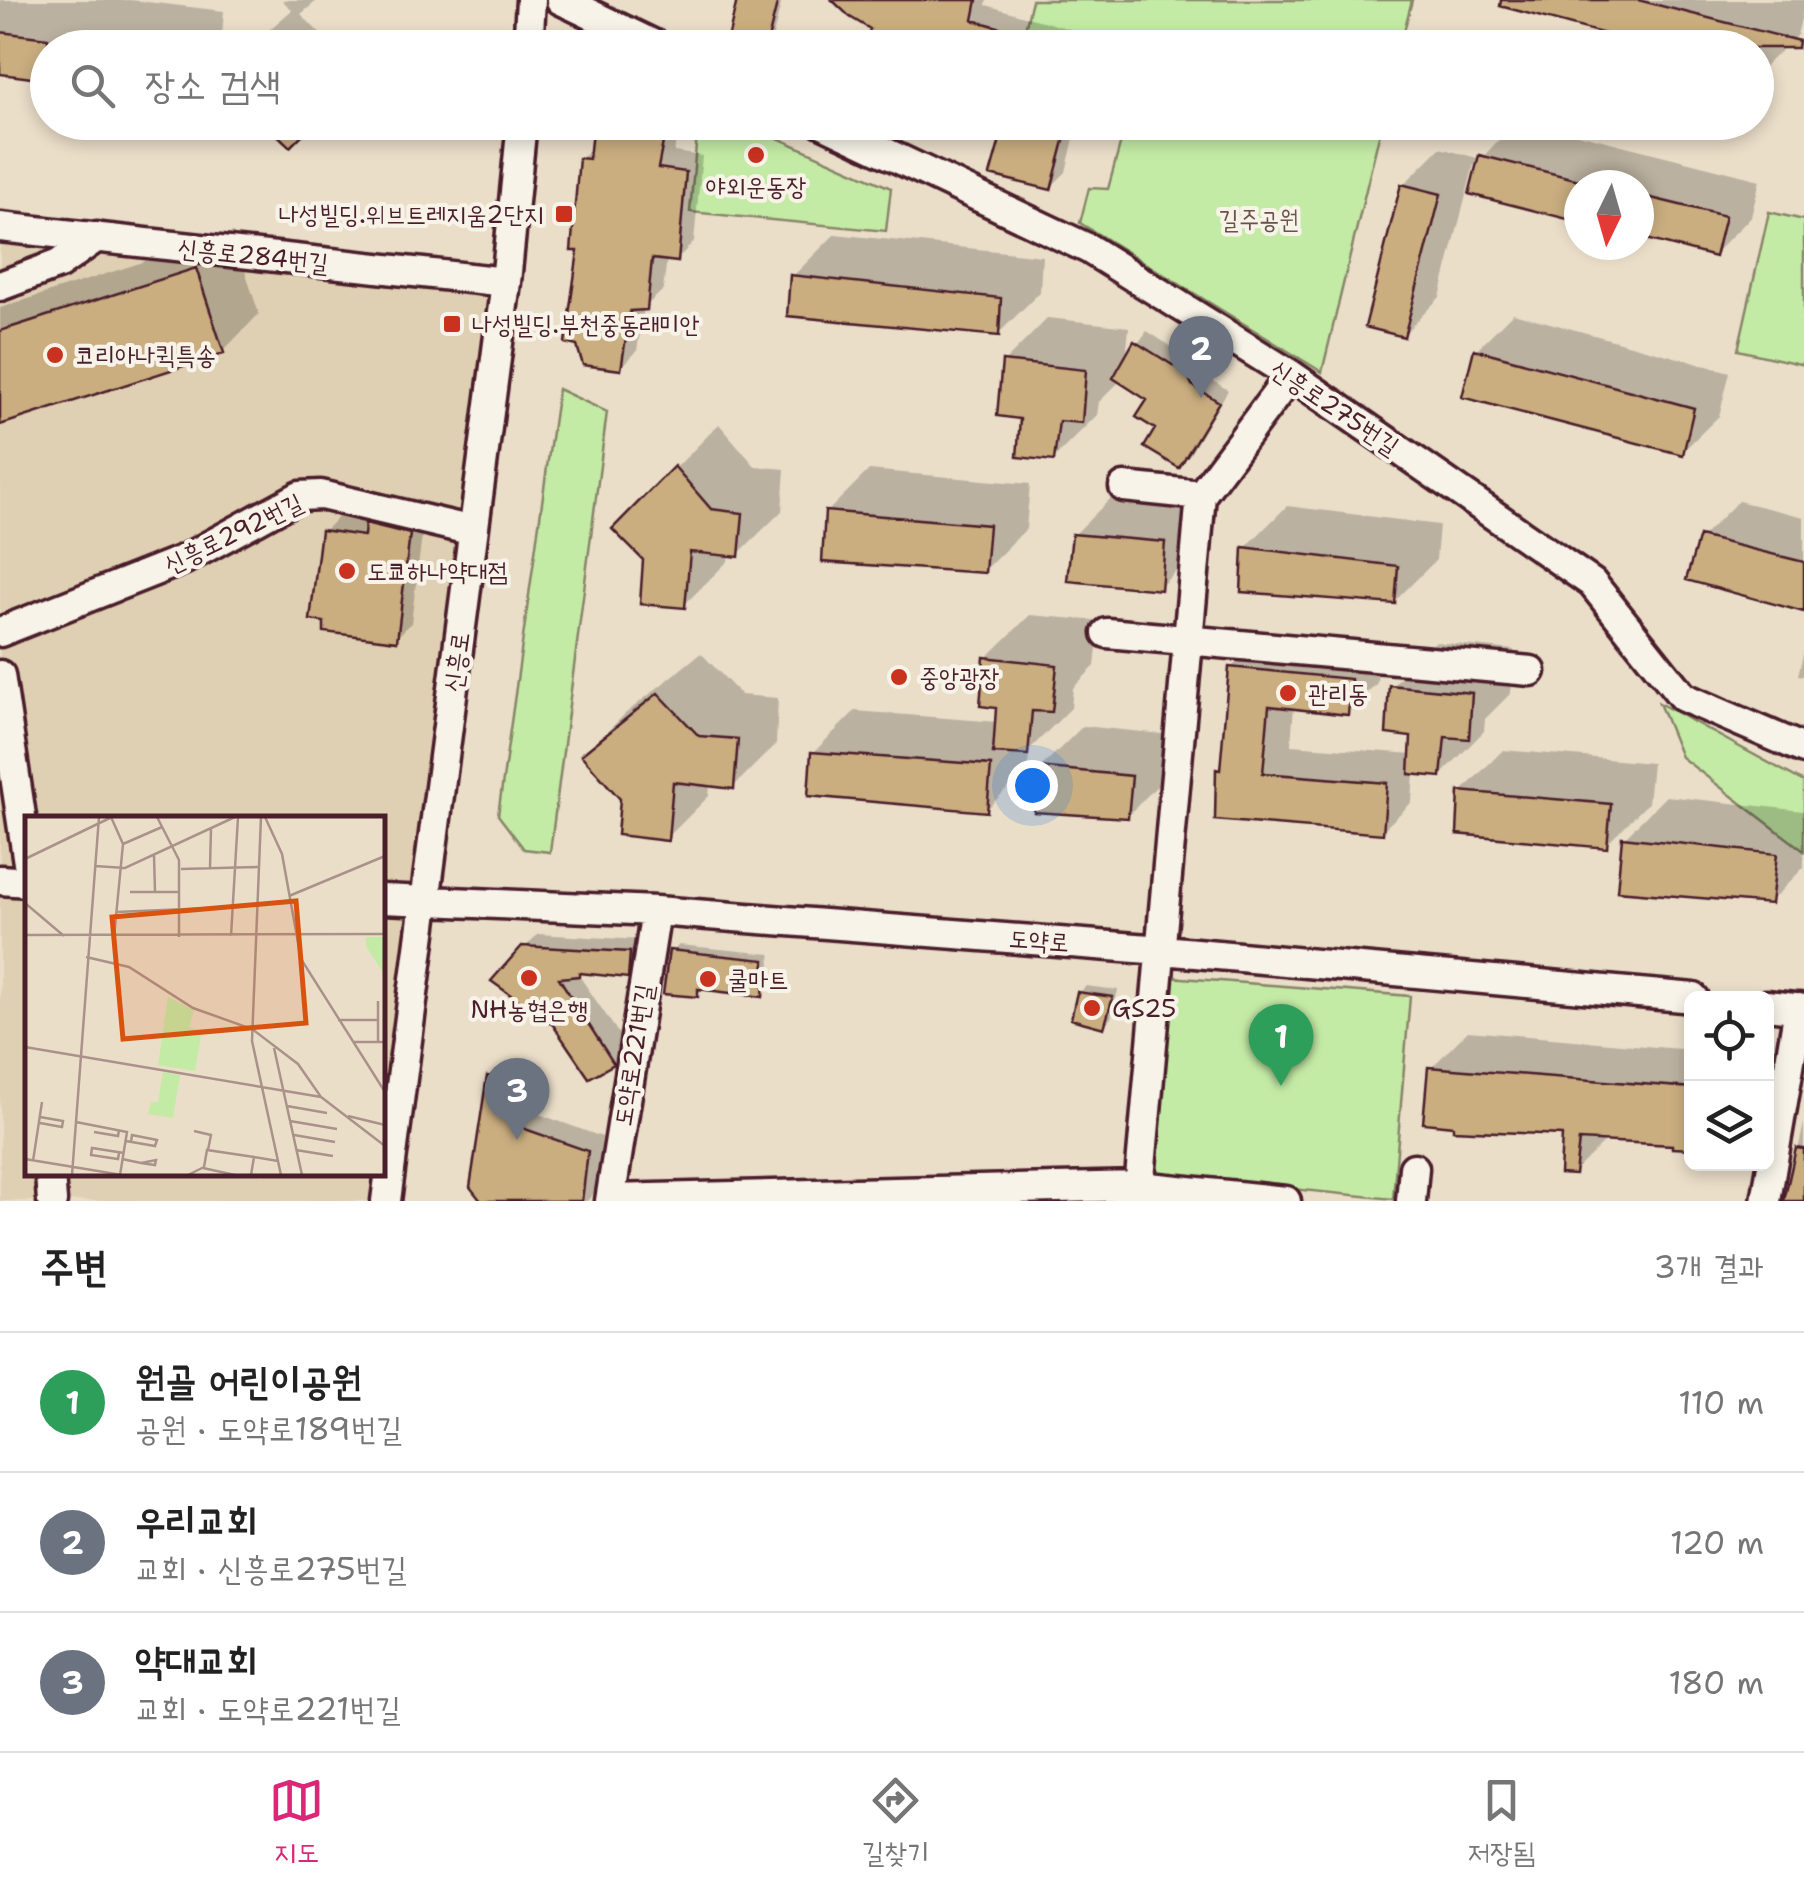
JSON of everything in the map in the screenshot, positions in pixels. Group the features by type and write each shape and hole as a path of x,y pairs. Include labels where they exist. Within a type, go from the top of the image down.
{"street":[{"path":"529,30 531,0"},
{"path":"560,0 624,30"},
{"name":"신흥로","path":"386,1201 506,282 520,140"},
{"name":"신흥로275번길","path":"859,140 1089,249 1291,375 1592,583 1683,697 1804,749"},
{"name":"신흥로284번길","path":"0,227 506,282"},
{"path":"0,286 59,264 97,237"},
{"path":"1138,1194 1201,494 1291,375"},
{"path":"1124,488 1201,494"},
{"name":"신흥로292번길","path":"0,632 185,559 300,496 320,495 473,530"},
{"path":"1107,633 1531,672"},
{"path":"0,676 25,843"},
{"path":"0,880 25,882"},
{"name":"도약로","path":"385,898 656,911 1162,950 1684,997"},
{"name":"도약로221번길","path":"656,911 611,1200 1138,1194 1286,1201"},
{"path":"1766,1201 1802,1008 1774,1006"},
{"path":"1411,1201 1414,1168"},
{"path":"50,1176 52,1201"}],"shaded area":[{"path":"0,228 506,282 383,1201 0,1201"}],"green space":[{"path":"1032,0 1412,0 1404,30 1025,29"},
{"name":"야외운동장","path":"696,140 782,140 891,188 886,231 690,212"},
{"name":"길주공원","path":"1121,140 1378,140 1322,372 1080,223 1089,188 1108,189"},
{"path":"1769,212 1804,220 1804,365 1738,350"},
{"path":"558,389 607,412 550,852 524,849 498,815"},
{"path":"1659,703 1804,782 1804,851 1681,757"},
{"path":"1169,977 1410,996 1393,1199 1151,1175"}],"building":[{"path":"737,0 778,0 770,30 730,30"},
{"path":"832,0 977,0 973,20 1009,30 870,30"},
{"path":"1501,0 1638,0 1756,30 1590,30 1500,6"},
{"path":"0,32 30,36 30,78 0,74"},
{"path":"1774,35 1799,41 1798,48 1774,48"},
{"path":"591,140 663,140 658,168 686,172 678,262 652,259 647,310 630,311 621,370 583,365 577,346 565,343 578,251 571,251 579,158 589,159"},
{"path":"1000,140 1064,140 1051,190 990,175"},
{"path":"1479,155 1564,176 1564,218 1469,194"},
{"path":"1401,184 1441,194 1404,337 1365,327"},
{"path":"1654,199 1725,216 1715,257 1654,241"},
{"path":"196,268 224,353 0,425 0,331"},
{"path":"790,275 1001,298 999,336 787,316"},
{"path":"1134,341 1187,374 1192,385 1219,402 1179,468 1144,447 1155,429 1136,417 1147,400 1113,378"},
{"path":"1474,349 1694,408 1683,455 1462,397"},
{"path":"1002,361 1086,370 1082,423 1059,421 1054,461 1017,457 1020,419 997,416"},
{"path":"674,466 711,509 743,513 739,557 690,552 685,608 640,604 643,560 612,529"},
{"path":"825,511 989,525 985,573 822,562"},
{"path":"365,523 410,534 397,641 324,632 324,622 310,620 321,530 364,536"},
{"path":"1072,534 1165,542 1161,590 1067,581"},
{"path":"1699,536 1804,562 1804,612 1686,580"},
{"path":"1243,547 1398,566 1395,604 1241,592"},
{"path":"984,657 1057,665 1052,712 1032,711 1028,755 993,753 996,708 980,706"},
{"path":"1229,667 1351,679 1348,715 1269,706 1263,773 1387,783 1383,834 1215,820 1216,769 1220,770"},
{"path":"1389,685 1472,693 1469,739 1445,737 1441,777 1409,774 1411,737 1386,734"},
{"path":"658,693 699,736 738,739 734,789 673,782 668,841 617,835 620,799 581,755"},
{"path":"811,752 991,765 987,812 808,796"},
{"path":"1038,767 1132,776 1128,818 1034,812"},
{"path":"1459,791 1611,804 1607,848 1457,834"},
{"path":"1622,837 1777,854 1771,904 1617,891"},
{"path":"522,946 630,952 628,978 579,973 559,978 614,1064 589,1078 553,1025 491,981"},
{"path":"669,950 765,960 763,997 698,989 698,997 663,994"},
{"name":"GS25","path":"1077,992 1113,997 1104,1028 1071,1019"},
{"path":"1428,1067 1684,1087 1684,1149 1579,1140 1575,1175 1560,1174 1562,1135 1453,1130 1453,1126 1423,1123"},
{"path":"487,1076 516,1081 513,1108 525,1129 588,1151 582,1201 481,1201 470,1187"},
{"path":"1796,1148 1804,1149 1804,1201 1784,1201"}],"place":[{"name":"야외운동장","path":"756,155"},
{"name":"나성빌딩.위브트레지움2단지","path":"564,214"},
{"name":"나성빌딩.부천중동래미안","path":"452,324"},
{"name":"코리아나퀵특송","path":"55,355"},
{"name":"우리교회","path":"1201,398"},
{"name":"도쿄하나약대점","path":"347,571"},
{"name":"중앙광장","path":"899,677"},
{"name":"관리동","path":"1288,693"},
{"name":"NH농협은행","path":"529,978"},
{"name":"쿨마트","path":"708,979"},
{"name":"GS25","path":"1092,1008"},
{"name":"원골 어린이공원","path":"1281,1086"},
{"name":"약대교회","path":"517,1140"}]}
